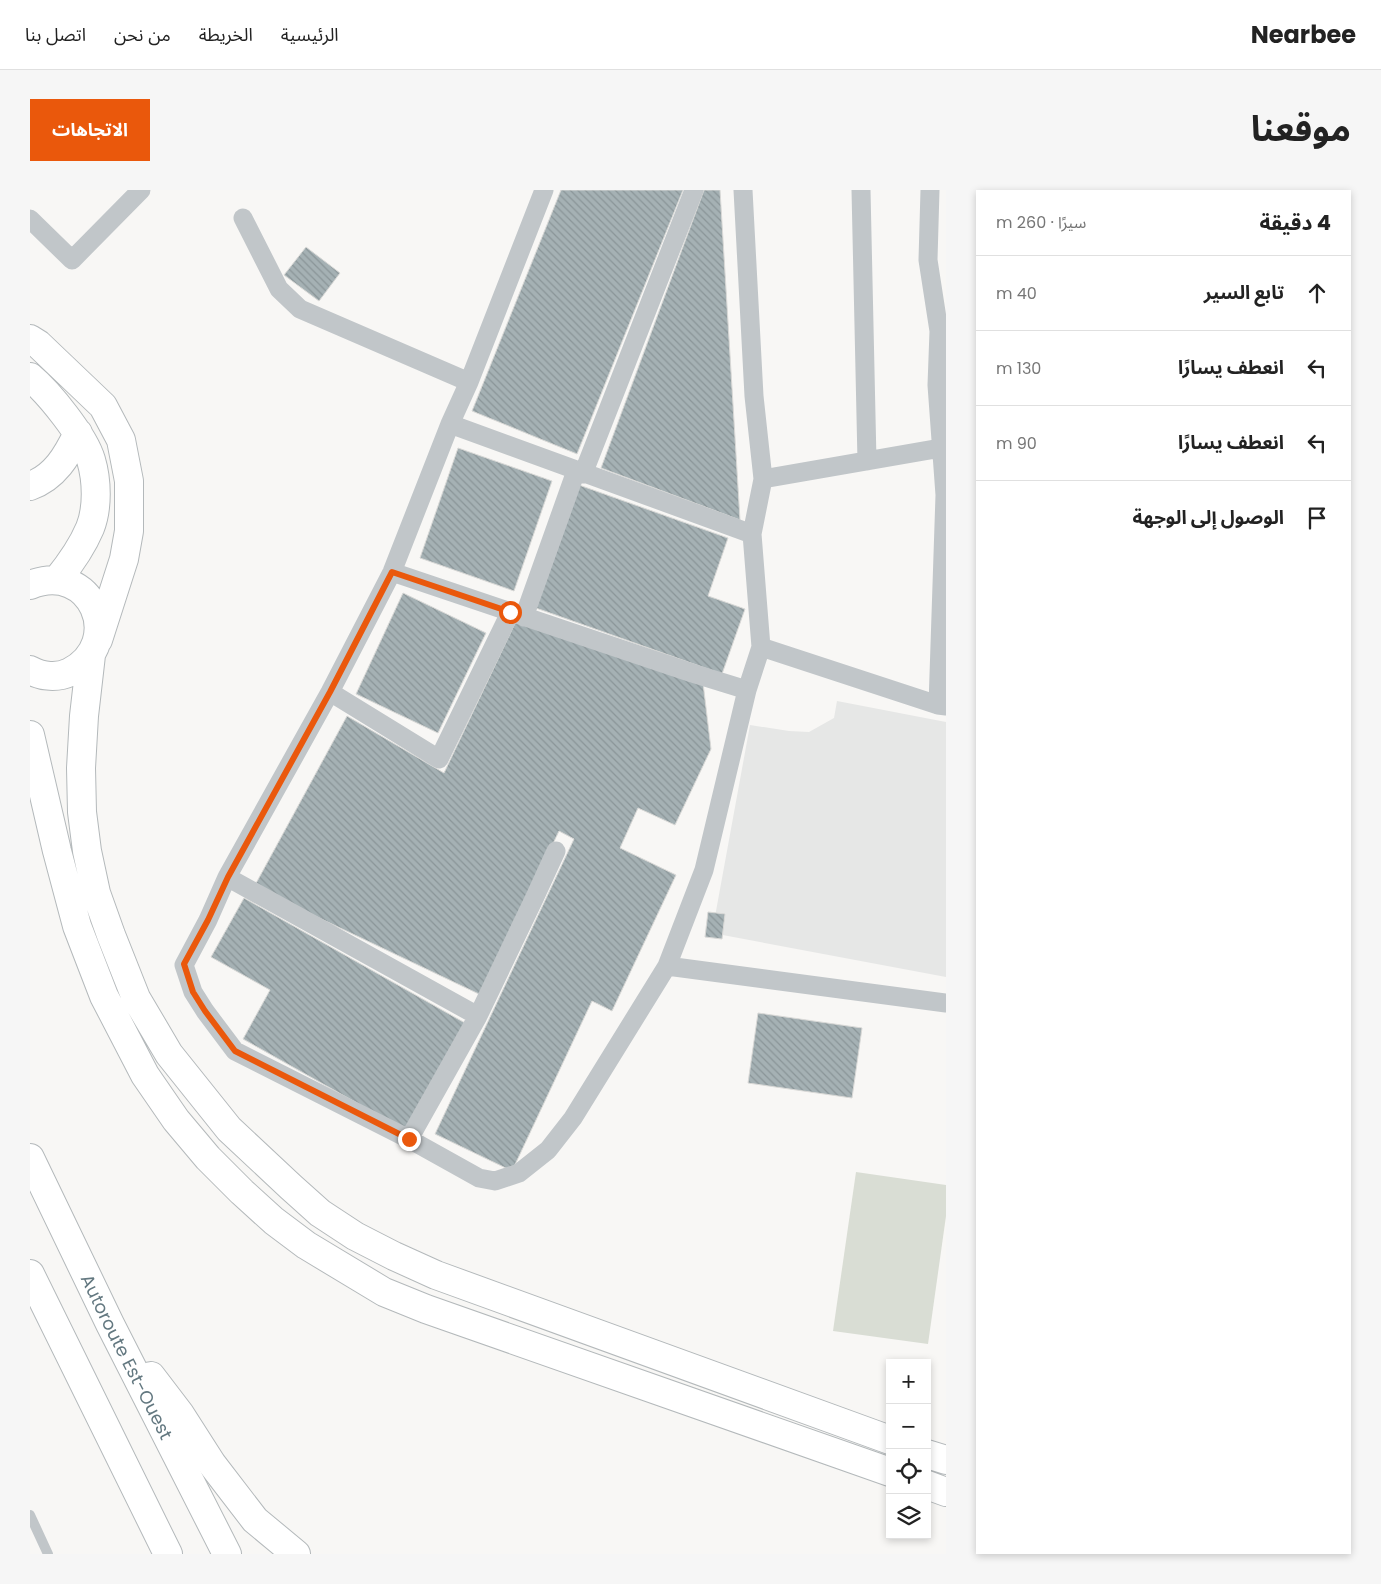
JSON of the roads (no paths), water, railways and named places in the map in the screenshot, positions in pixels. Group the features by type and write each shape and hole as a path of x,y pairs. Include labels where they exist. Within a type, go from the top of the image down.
{"highway":[{"path":"30,339 38,344 102,406 121,440 129,481 129,531 124,559 94,648 80,666 67,674 51,676 36,674 30,670"},
{"path":"30,377 58,407 78,433 91,459 95,482 95,504 91,526 82,544 39,580"},
{"path":"30,486 54,471 68,453 78,433"},
{"path":"39,580 73,584 86,594 95,608 99,624 84,716 81,768 87,851 96,893 136,998 169,1054 229,1129 320,1213 355,1236 394,1256 436,1275 886,1439"},
{"path":"30,735 77,926 104,996 145,1075 176,1120 208,1158 274,1221 306,1245 384,1292 426,1309 886,1471"},
{"name":"Autoroute Est-Ouest","path":"30,1158 110,1324 227,1554"},
{"path":"30,1274 168,1554"},
{"path":"110,1324 180,1414 212,1464 255,1520 296,1554"},
{"path":"931,1455 946,1460"},
{"path":"931,1486 946,1492"}],"street":[{"path":"30,219 72,260 141,190"},
{"path":"544,190 392,572 330,692 228,877 208,920 184,964 193,992 235,1051 409,1139 479,1178 495,1181 519,1173 548,1150 573,1118 668,966 704,870 747,690 761,647 752,534 763,479 754,396 743,190"},
{"path":"330,692 439,758 517,615 580,472 694,190"},
{"path":"861,190 868,461"},
{"path":"761,647 942,705 945,495 944,448 937,384 942,331 928,260 930,196 913,190"},
{"path":"243,218 279,289 300,309 469,382"},
{"path":"450,424 752,534"},
{"path":"763,479 944,448"},
{"path":"392,572 747,690"},
{"path":"409,1139 478,1016 556,850"},
{"path":"228,877 478,1016"},
{"path":"668,966 946,1003"}],"lane":[{"path":"30,1515 48,1554"}]}
